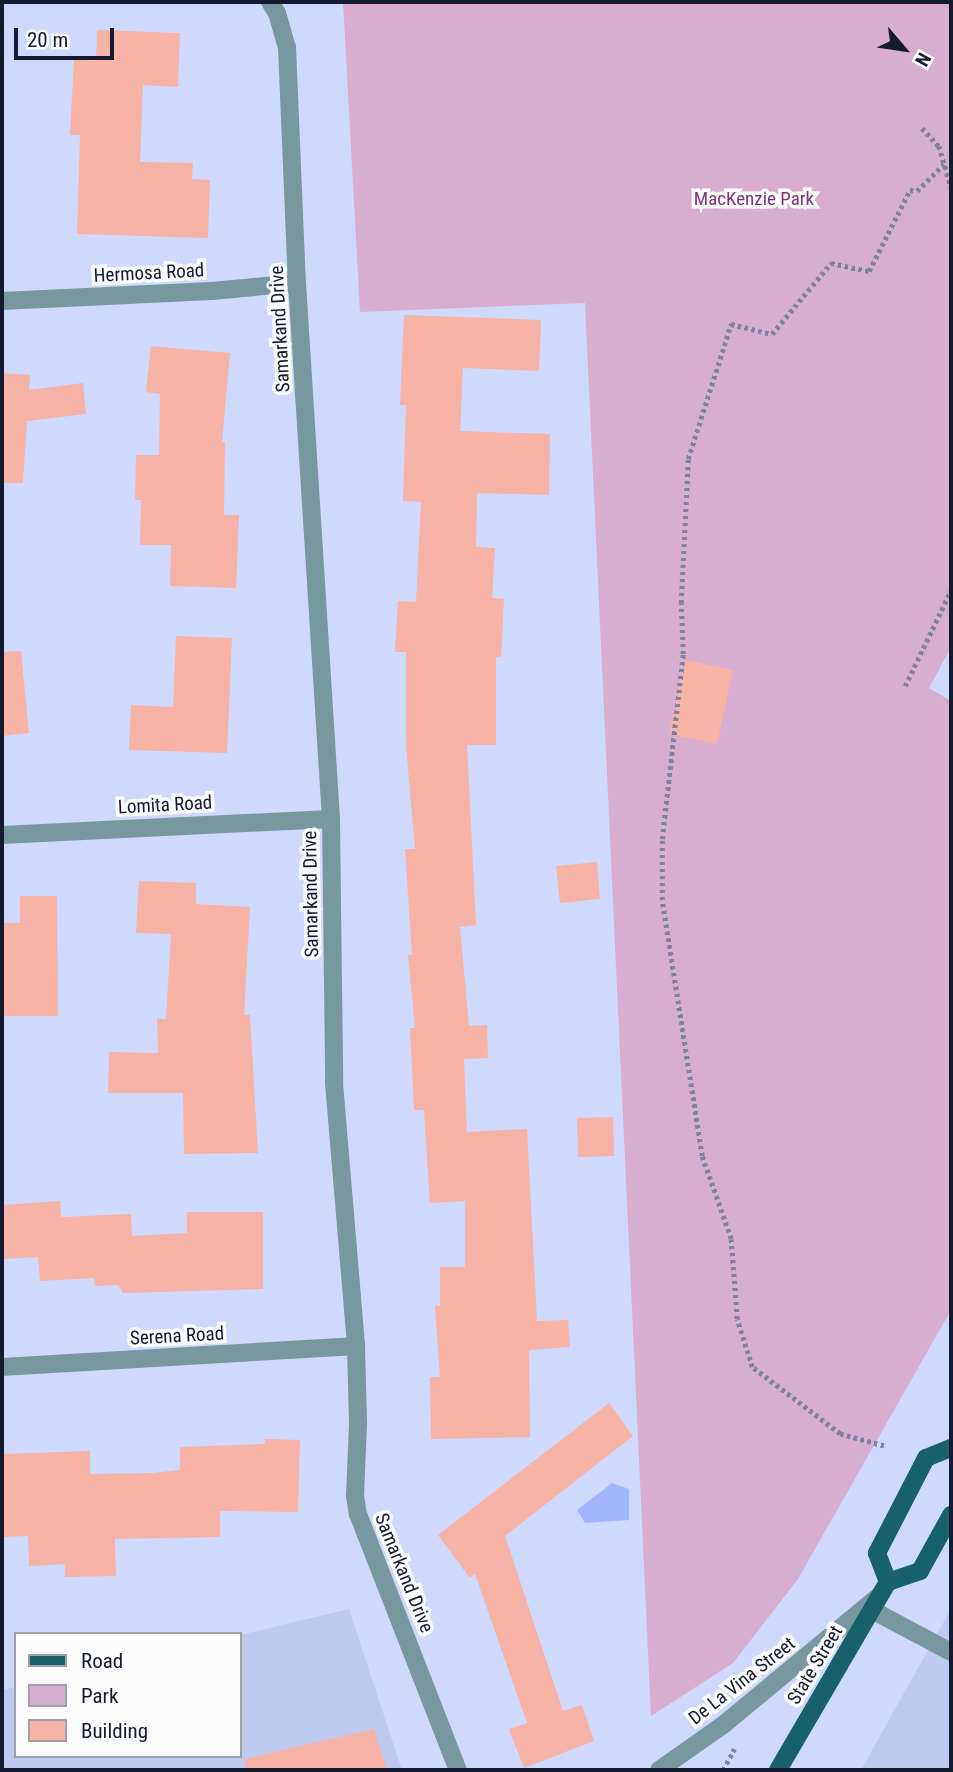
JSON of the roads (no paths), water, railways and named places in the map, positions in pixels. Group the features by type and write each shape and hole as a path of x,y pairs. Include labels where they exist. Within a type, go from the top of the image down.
{"main road":[{"path":"951,1448 926,1458 877,1553 880,1596 920,1571 951,1516"},
{"name":"State Street","path":"778,1770 880,1596"}],"street":[{"name":"Samarkand Drive","path":"270,2 277,13 287,47 297,283 331,819 334,1083 356,1346 359,1424 355,1496 358,1514 458,1770"},
{"name":"Hermosa Road","path":"2,301 212,291 297,283"},
{"name":"Lomita Road","path":"2,835 331,819"},
{"name":"Serena Road","path":"2,1367 356,1346"},
{"path":"880,1596 950,1647"},
{"name":"De La Vina Street","path":"659,1770 723,1725 880,1596"}],"water":[{"path":"612,1483 629,1489 629,1520 585,1523 577,1510"}],"park label":[{"name":"MacKenzie Park","path":"754,199"}]}
